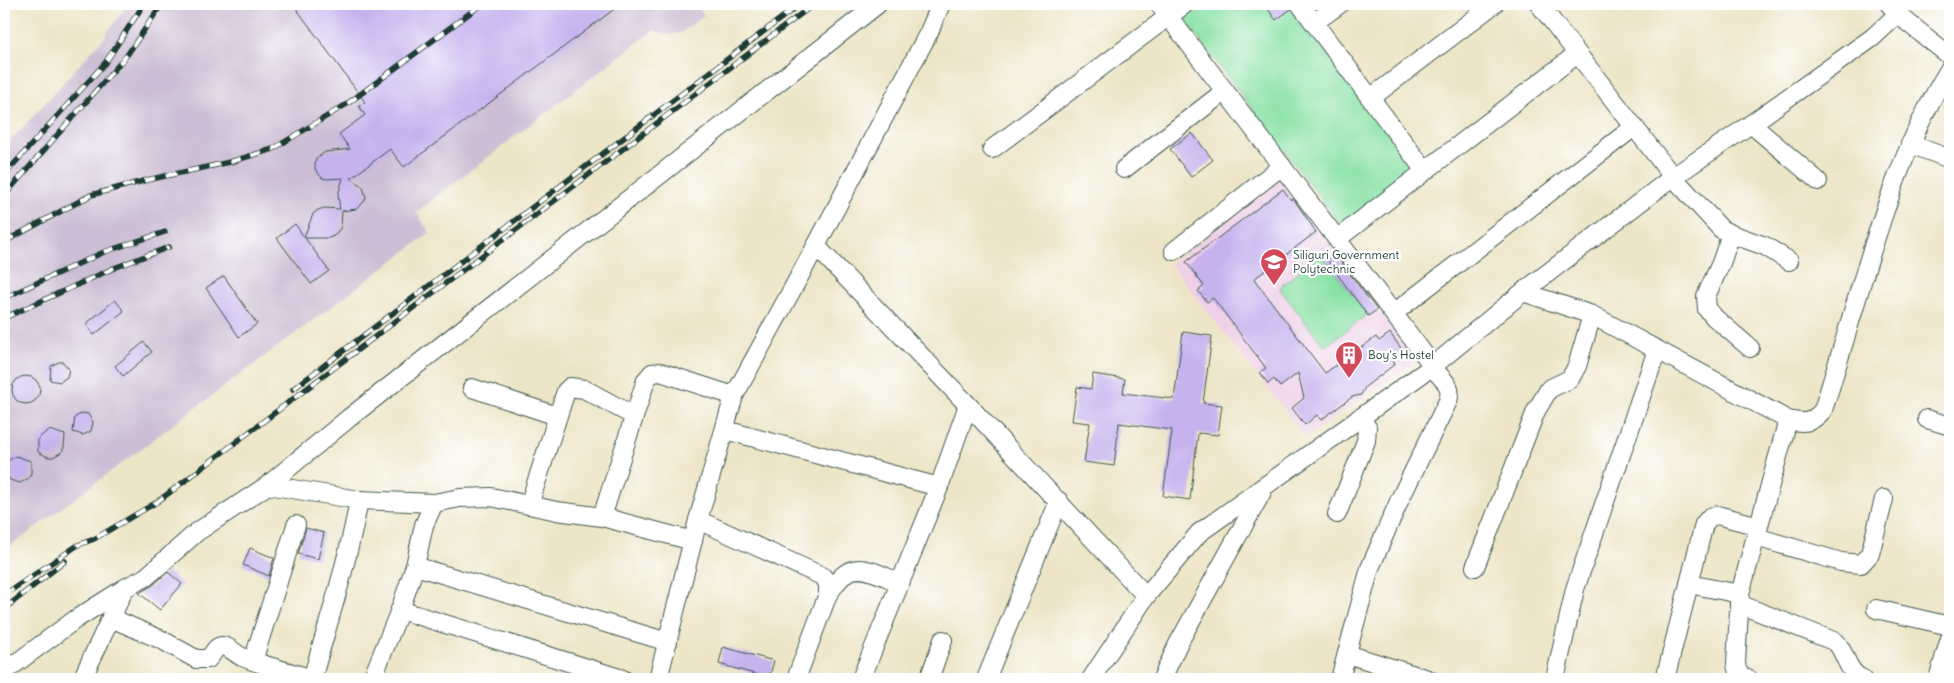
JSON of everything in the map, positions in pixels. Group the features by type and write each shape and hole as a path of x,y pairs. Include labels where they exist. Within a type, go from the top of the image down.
{"street":[{"path":"4,672 76,619 146,577 197,532 268,485 357,412 878,4"},
{"path":"658,679 698,520 734,396 816,246 929,32 941,4"},
{"path":"992,149 1164,10 1185,4"},
{"path":"1300,4 1372,97 1425,171"},
{"path":"1314,22 1340,4"},
{"path":"1372,97 1494,4"},
{"path":"1543,5 1577,54 1673,177 1721,229 1765,246 1789,261"},
{"path":"1091,679 1146,596 1199,533 1434,366 1522,292 1673,177 1872,38 1893,9 1950,56"},
{"path":"1164,10 1282,166 1389,313 1434,366 1437,374 1448,384 1451,392 1400,499 1370,568 1340,679"},
{"path":"1332,237 1425,171 1577,54"},
{"path":"1522,292 1592,315 1788,420 1801,423 1815,419 1823,410 1885,211 1910,144 1932,97 1950,68"},
{"path":"1124,169 1225,91"},
{"path":"1751,124 1818,181"},
{"path":"1389,313 1634,127"},
{"path":"1910,144 1950,159"},
{"path":"1174,251 1282,166"},
{"path":"1731,234 1706,296 1707,308 1715,318 1750,348"},
{"path":"816,246 1059,501 1146,596"},
{"path":"1475,567 1536,411 1549,389 1570,379 1577,366 1592,315"},
{"path":"1555,679 1575,589 1657,350"},
{"path":"602,517 646,380 652,373 660,372 734,396"},
{"path":"528,504 557,416 566,391 570,387 577,387 634,416"},
{"path":"472,388 557,416"},
{"path":"861,679 939,487 968,405"},
{"path":"1337,514 1366,441 1367,427 1359,418"},
{"path":"1928,419 1950,426"},
{"path":"1748,679 1741,676 1737,671 1736,664 1740,599 1788,420"},
{"path":"725,430 939,487"},
{"path":"268,485 359,500 434,503 460,498 491,498 558,511 602,517 693,541"},
{"path":"1162,679 1178,644 1264,488"},
{"path":"1665,679 1704,524 1710,517 1718,515 1758,532 1841,562 1861,564 1870,554 1884,499"},
{"path":"111,618 162,640 196,659 208,659 218,647 223,645 234,654 313,679 342,579 353,536 359,500"},
{"path":"986,679 1059,501"},
{"path":"372,679 400,610 414,566 424,525 434,503"},
{"path":"698,520 822,576 828,583 828,594"},
{"path":"253,661 296,525"},
{"path":"414,566 668,642"},
{"path":"796,679 828,594 842,577 850,571 858,569 900,583"},
{"path":"1689,584 1740,599 1836,642 1845,655 1848,667 1856,676 1863,679"},
{"path":"82,679 125,588"},
{"path":"1876,609 1950,626"},
{"path":"400,610 623,679"},
{"path":"929,679 943,640"},
{"path":"1938,679 1949,646"},
{"path":"1347,654 1428,679"}],"shaded area":[{"path":"128,4 695,4 704,15 681,33 667,35 654,30 416,212 430,233 4,551 4,148 102,40"},
{"name":"Siliguri Government Polytechnic","path":"1283,178 1334,252 1417,360 1306,437 1170,264"}],"green space":[{"path":"1199,4 1290,4 1416,168 1342,226 1182,17"},
{"path":"1317,257 1324,258 1327,261 1367,315 1326,346 1323,345 1280,289 1282,285"}],"building":[{"path":"293,4 621,4 404,167 390,149 351,178 363,187 366,197 364,202 356,209 342,211 341,227 334,236 329,238 305,238 329,271 311,284 277,238 295,224 304,237 313,214 318,210 324,208 340,209 338,195 343,178 322,178 315,169 316,159 325,152 350,149 339,134 365,115 359,106 365,102"},
{"path":"1264,4 1290,4 1291,9 1276,20"},
{"path":"1192,133 1213,160 1191,177 1170,149"},
{"path":"1283,189 1291,200 1295,201 1316,232 1254,279 1325,373 1376,337 1379,341 1390,333 1403,351 1392,359 1395,364 1365,387 1361,395 1352,397 1321,420 1317,415 1305,425 1292,408 1304,398 1298,373 1280,387 1274,379 1268,384 1260,372 1266,368 1213,298 1207,302 1198,291 1204,286 1186,262"},
{"path":"1335,254 1377,310 1368,316 1327,260"},
{"path":"224,276 257,324 239,337 206,288"},
{"path":"115,300 124,311 94,335 86,324"},
{"path":"1183,332 1212,336 1203,403 1222,405 1218,435 1198,433 1190,500 1163,496 1172,430 1119,423 1114,466 1084,462 1090,423 1072,421 1077,387 1091,389 1093,374 1125,379 1123,393 1174,399"},
{"path":"144,342 152,352 123,376 115,366"},
{"path":"63,362 69,369 67,377 60,382 50,380 51,366"},
{"path":"26,376 36,380 40,390 36,400 26,404 16,400 12,390 16,380"},
{"path":"83,413 88,414 93,422 91,431 83,435 73,432 75,417"},
{"path":"49,430 65,435 62,452 53,457 48,457 38,452 38,440"},
{"path":"16,456 31,461 29,478 20,483 10,480 5,471 7,461"},
{"path":"306,528 324,533 318,559 298,554"},
{"path":"250,548 274,558 269,576 243,565"},
{"path":"168,572 182,584 160,610 139,593 153,585"},
{"path":"723,647 774,661 769,678 719,664"}],"railway":[{"path":"4,175 105,63 144,4"},
{"path":"4,196 127,55 162,4"},
{"path":"4,242 91,195 147,180 230,162 273,149 347,104 482,4"},
{"path":"293,389 800,4"},
{"path":"4,595 78,545 94,539 157,502 814,4"},
{"path":"4,298 104,252 165,232"},
{"path":"4,318 114,268 169,247"},
{"path":"4,609 65,561"}],"place":[{"name":"Siliguri Government Polytechnic","path":"1274,286"},
{"name":"Boy's Hostel","path":"1349,379"}]}
